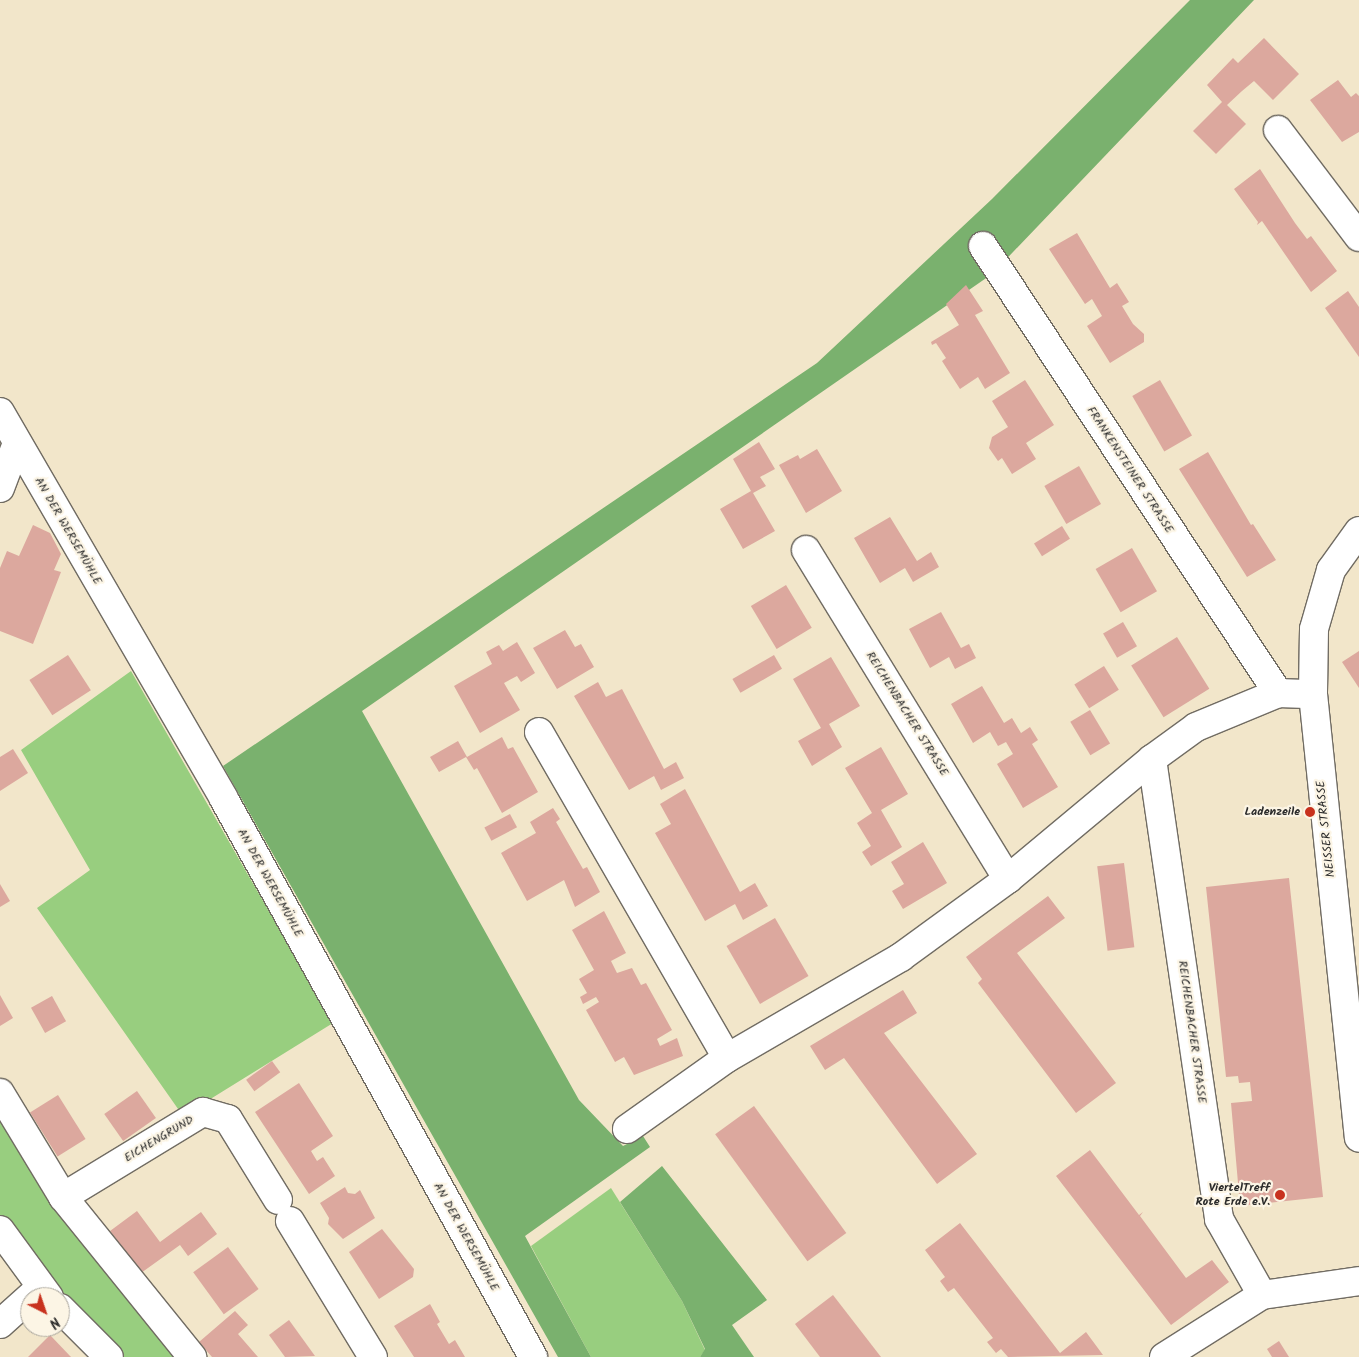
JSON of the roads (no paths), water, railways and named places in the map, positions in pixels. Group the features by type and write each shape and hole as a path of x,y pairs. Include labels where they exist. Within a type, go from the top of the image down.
{"street":[{"path":"1278,130 1359,237"},
{"name":"FRANKENSTEINER STRASSE","path":"983,246 1278,693"},
{"name":"AN DER WERSEMÜHLE","path":"0,412 224,799 533,1357"},
{"path":"0,488 17,443"},
{"name":"NEISSER STRASSE","path":"1359,532 1331,570 1314,629 1313,694 1349,942 1359,1138"},
{"name":"REICHENBACHER STRASSE","path":"806,550 1008,879"},
{"path":"627,1129 727,1058 900,957 1008,879 1152,759 1196,727 1278,693 1313,694"},
{"path":"539,732 727,1058"},
{"name":"REICHENBACHER STRASSE","path":"1152,759 1219,1219 1262,1295"},
{"path":"0,1093 63,1198 192,1357"},
{"name":"EICHENGRUND","path":"63,1198 203,1112 228,1119 372,1357"},
{"path":"0,1230 40,1287"},
{"path":"1164,1357 1262,1295 1359,1280"},
{"path":"0,1324 20,1309"},
{"path":"70,1318 110,1357"}],"place":[{"name":"Ladenzeile","path":"1310,812"},
{"name":"ViertelTreff Rote Erde e.V.","path":"1280,1195"}]}
